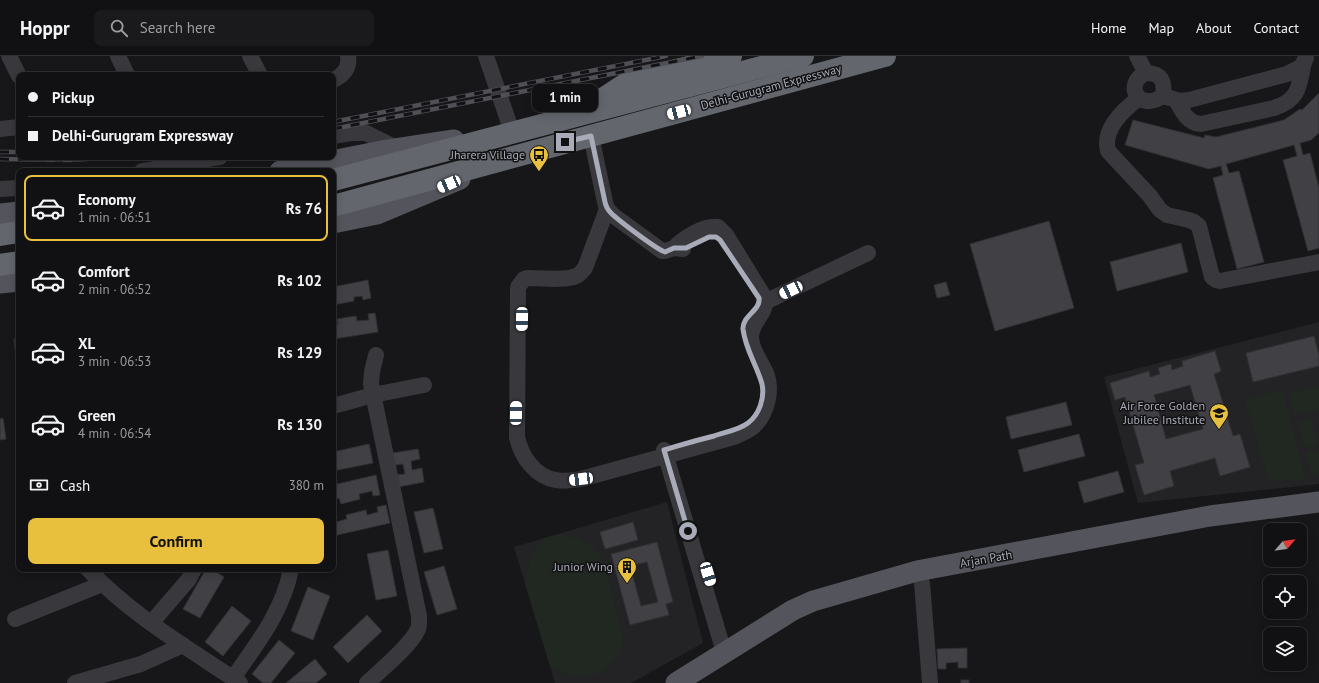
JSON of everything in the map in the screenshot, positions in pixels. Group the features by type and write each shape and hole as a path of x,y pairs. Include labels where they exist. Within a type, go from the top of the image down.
{"highway":[{"path":"580,114 627,83 731,56"},
{"name":"Delhi-Gurugram Expressway","path":"336,179 803,56"},
{"name":"Delhi-Gurugram Expressway","path":"336,205 885,56"},
{"path":"0,235 16,232"},
{"path":"0,265 16,262"}],"main road":[{"path":"336,160 396,148 512,132"},
{"path":"336,222 377,214 514,156"},
{"path":"295,168 335,160"},
{"path":"0,214 16,212"},
{"path":"0,283 16,281"},
{"name":"Arjan Path","path":"676,683 793,610 813,601 917,571 1210,516 1319,502"},
{"name":"Arjan Path","path":"695,683 770,635 822,607 922,583 1139,542 1294,514 1319,511"}],"street":[{"path":"10,56 17,72"},
{"path":"118,56 126,72"},
{"path":"250,56 258,72"},
{"path":"336,79 341,77 347,68 348,56"},
{"path":"486,56 512,132"},
{"path":"1137,56 1146,73"},
{"path":"1306,59 1297,92 1290,101 1274,108 1201,124 1196,124 1190,121 1169,98 1159,76 1153,73 1140,75 1136,80 1135,92 1139,98 1150,102 1169,98 1189,100 1287,74 1301,67 1306,59"},
{"path":"1139,98 1115,121 1108,136 1106,145 1108,151 1150,196 1160,210 1167,215 1189,220 1199,226 1212,277 1220,281 1319,262"},
{"path":"0,129 16,128"},
{"path":"336,136 351,133 366,133 396,148"},
{"path":"591,136 607,208 614,216 665,252 674,248 681,241 691,235 708,227 718,227 726,235 763,295 765,302 764,310 753,327 751,337 752,343 769,382 767,404 759,420 749,430 734,437 588,471 562,474 546,468 530,456 526,451 522,435 520,411 520,366 523,288 521,283 524,279 528,278 568,278 575,277 580,273 584,268 607,208"},
{"path":"159,168 203,160"},
{"path":"0,189 16,188"},
{"path":"668,452 734,430 749,422 760,407 763,390 743,330 744,323 759,304 760,301 758,295 720,240 716,237 709,237 686,248 674,248"},
{"path":"765,302 868,253"},
{"path":"367,683 414,637 419,625 419,616 373,395 371,378 376,355"},
{"path":"336,405 373,395 424,385"},
{"path":"668,452 731,648"},
{"path":"91,572 102,584 152,622 234,680 274,618 286,590 290,572"},
{"path":"152,622 189,579 192,572"},
{"path":"922,583 930,683"},
{"path":"15,619 102,584"},
{"path":"75,683 141,664 183,645"}],"shaded area":[{"name":"Air Force Golden Jubilee Institute","path":"1319,322 1319,484 1138,503 1104,377"},
{"path":"1319,385 1319,409 1294,416 1288,394"},
{"path":"1282,389 1306,479 1269,481 1245,400"},
{"path":"1311,418 1318,445 1305,448 1298,422"},
{"path":"1319,450 1319,473 1312,475 1306,453"},
{"path":"667,502 703,643 631,683 555,683 514,547"},
{"path":"558,534 578,539 591,546 602,558 623,635 621,649 618,655 607,668 600,673 584,676 575,675 550,666 525,583 530,561 535,548 544,538"}],"building":[{"path":"1319,93 1319,133 1311,140 1300,143 1303,155 1310,153 1319,188 1319,248 1308,251 1283,160 1297,156 1294,145 1226,164 1229,173 1239,171 1264,262 1237,269 1213,178 1223,175 1221,166 1209,169 1125,145 1133,120 1204,138 1205,135 1216,137 1284,120 1300,109 1302,110"},
{"path":"1049,221 1074,308 995,331 970,244"},
{"path":"1181,243 1188,272 1117,291 1110,262"},
{"path":"368,280 371,298 363,300 362,296 354,297 354,301 336,304 336,286"},
{"path":"946,282 950,295 937,298 934,285"},
{"path":"375,313 378,332 336,339 336,324 338,324 337,319 356,316 357,321 369,320 368,314"},
{"path":"1314,336 1319,355 1319,366 1253,382 1246,353"},
{"path":"14,339 16,339 15,350"},
{"path":"1215,351 1221,371 1214,374 1233,436 1240,434 1250,467 1220,476 1215,458 1170,471 1174,486 1144,495 1135,465 1144,463 1125,397 1115,400 1110,383 1149,371 1150,377 1160,374 1158,368 1171,364 1172,370 1183,366 1182,361","holes":["1190,385 1203,429 1166,439 1154,395"]},
{"path":"1066,402 1072,425 1011,439 1006,417"},
{"path":"3,418 6,439 0,440 0,419"},
{"path":"1079,434 1085,456 1024,472 1018,450"},
{"path":"369,444 373,463 336,470 336,451"},
{"path":"418,449 420,459 411,461 412,470 422,468 424,482 398,487 396,475 405,474 403,464 394,465 392,453"},
{"path":"1118,471 1124,492 1084,503 1078,482"},
{"path":"376,475 380,495 373,496 372,491 359,494 360,499 341,504 339,498 336,498 336,484"},
{"path":"386,505 390,523 336,535 336,522 347,519 346,515 366,510 367,515 378,512 377,507"},
{"path":"433,508 443,549 424,553 414,512"},
{"path":"633,522 638,540 605,549 600,532"},
{"name":"Junior Wing","path":"657,542 673,602 666,604 669,615 630,625 611,554","holes":["647,562 658,602 641,606 630,566"]},
{"path":"388,550 397,596 376,600 367,554"},
{"path":"444,566 457,609 437,615 424,572"},
{"path":"204,572 216,572 224,577 200,618 183,609"},
{"path":"308,587 330,596 313,640 291,631"},
{"path":"232,606 251,621 223,656 205,642"},
{"path":"367,615 382,631 348,663 333,647"},
{"path":"279,640 295,653 271,683 263,683 252,674"},
{"path":"967,648 967,668 958,668 958,662 946,663 946,669 938,669 937,649"},
{"path":"315,659 327,674 316,683 286,683"},
{"path":"961,680 969,680 969,683 961,683"}],"railway":[{"path":"336,121 666,56"},
{"path":"336,128 702,56"},
{"path":"0,152 16,152"},
{"path":"0,159 16,159"}],"place":[{"name":"Jharera Village","path":"539,172"},
{"name":"Air Force Golden Jubilee Institute","path":"1219,430"},
{"name":"Junior Wing","path":"627,584"}],"route":[{"path":"565,142 591,136 605,202 607,208 614,216 652,245 665,252 674,248 686,248 709,237 716,237 720,240 758,295 760,301 743,326 746,340 760,376 763,390 762,401 757,413 749,422 734,430 664,450 688,531"}]}
